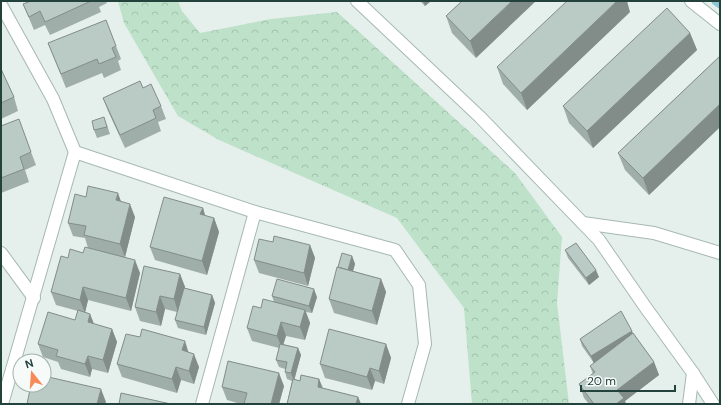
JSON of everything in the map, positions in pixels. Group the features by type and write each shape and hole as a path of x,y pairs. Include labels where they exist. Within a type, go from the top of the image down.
{"street":[{"path":"357,1 480,117 599,240 693,373 713,404"},
{"path":"691,1 720,24"},
{"path":"1,5 53,99 75,152 34,298 2,404"},
{"path":"75,152 255,212 395,250 419,286 425,344 408,404"},
{"path":"202,404 255,212"},
{"path":"583,223 654,233 720,253"},
{"path":"1,253 34,298"},
{"path":"689,404 693,373"}],"green space":[{"path":"118,1 178,1 182,11 200,33 271,19 337,12 515,173 562,237 557,303 569,404 472,404 464,308 397,218 219,140 178,116 124,23"}],"building":[{"path":"31,1 91,1 45,22 40,11 29,17 23,4"},
{"path":"462,1 512,1 470,41 446,16"},
{"path":"567,1 617,1 521,93 497,67"},
{"path":"667,8 690,33 587,131 563,106"},
{"path":"106,20 116,46 112,48 116,57 99,64 97,59 61,74 48,43"},
{"path":"720,56 720,104 643,178 618,153"},
{"path":"1,69 14,97 1,103"},
{"path":"140,81 143,88 151,84 161,106 153,110 156,118 120,135 103,98"},
{"path":"104,117 107,127 94,130 92,121"},
{"path":"19,119 31,152 20,157 24,169 1,178 1,126"},
{"path":"88,186 118,193 116,200 130,204 120,244 84,235 86,226 68,223 75,194 86,197"},
{"path":"164,197 203,208 200,214 214,218 202,261 150,247"},
{"path":"274,236 310,245 304,273 254,260 259,239 273,242"},
{"path":"576,243 596,270 586,278 565,250"},
{"path":"85,247 135,260 126,298 83,287 80,300 51,292 61,256 68,258 70,249 83,253"},
{"path":"342,253 352,256 348,270 338,267"},
{"path":"144,266 180,274 174,299 160,296 156,312 135,307"},
{"path":"337,267 381,279 372,311 329,299"},
{"path":"277,279 314,289 309,306 272,296"},
{"path":"184,288 212,295 204,327 175,320"},
{"path":"263,299 305,310 300,327 281,322 277,336 247,328 253,306 261,308"},
{"path":"78,310 90,314 88,322 112,329 103,360 88,356 85,364 56,356 58,350 38,344 48,312 75,320"},
{"path":"621,311 632,331 591,356 580,339"},
{"path":"142,329 185,341 182,350 194,354 189,371 176,367 172,379 117,364 126,334 140,337"},
{"path":"329,329 386,344 379,371 370,368 367,377 320,364"},
{"path":"633,333 654,362 617,390 624,398 616,404 594,404 579,384 595,372 590,366"},
{"path":"280,344 298,348 291,373 285,372 287,362 276,360"},
{"path":"228,361 279,373 271,404 244,404 247,393 222,387"},
{"path":"301,375 319,379 318,387 358,397 356,404 287,404 293,379 300,381"},
{"path":"52,378 101,389 97,404 27,404 29,393 52,393"},
{"path":"121,393 171,404 119,404"}],"waterway":[{"path":"716,1 720,4"}]}
